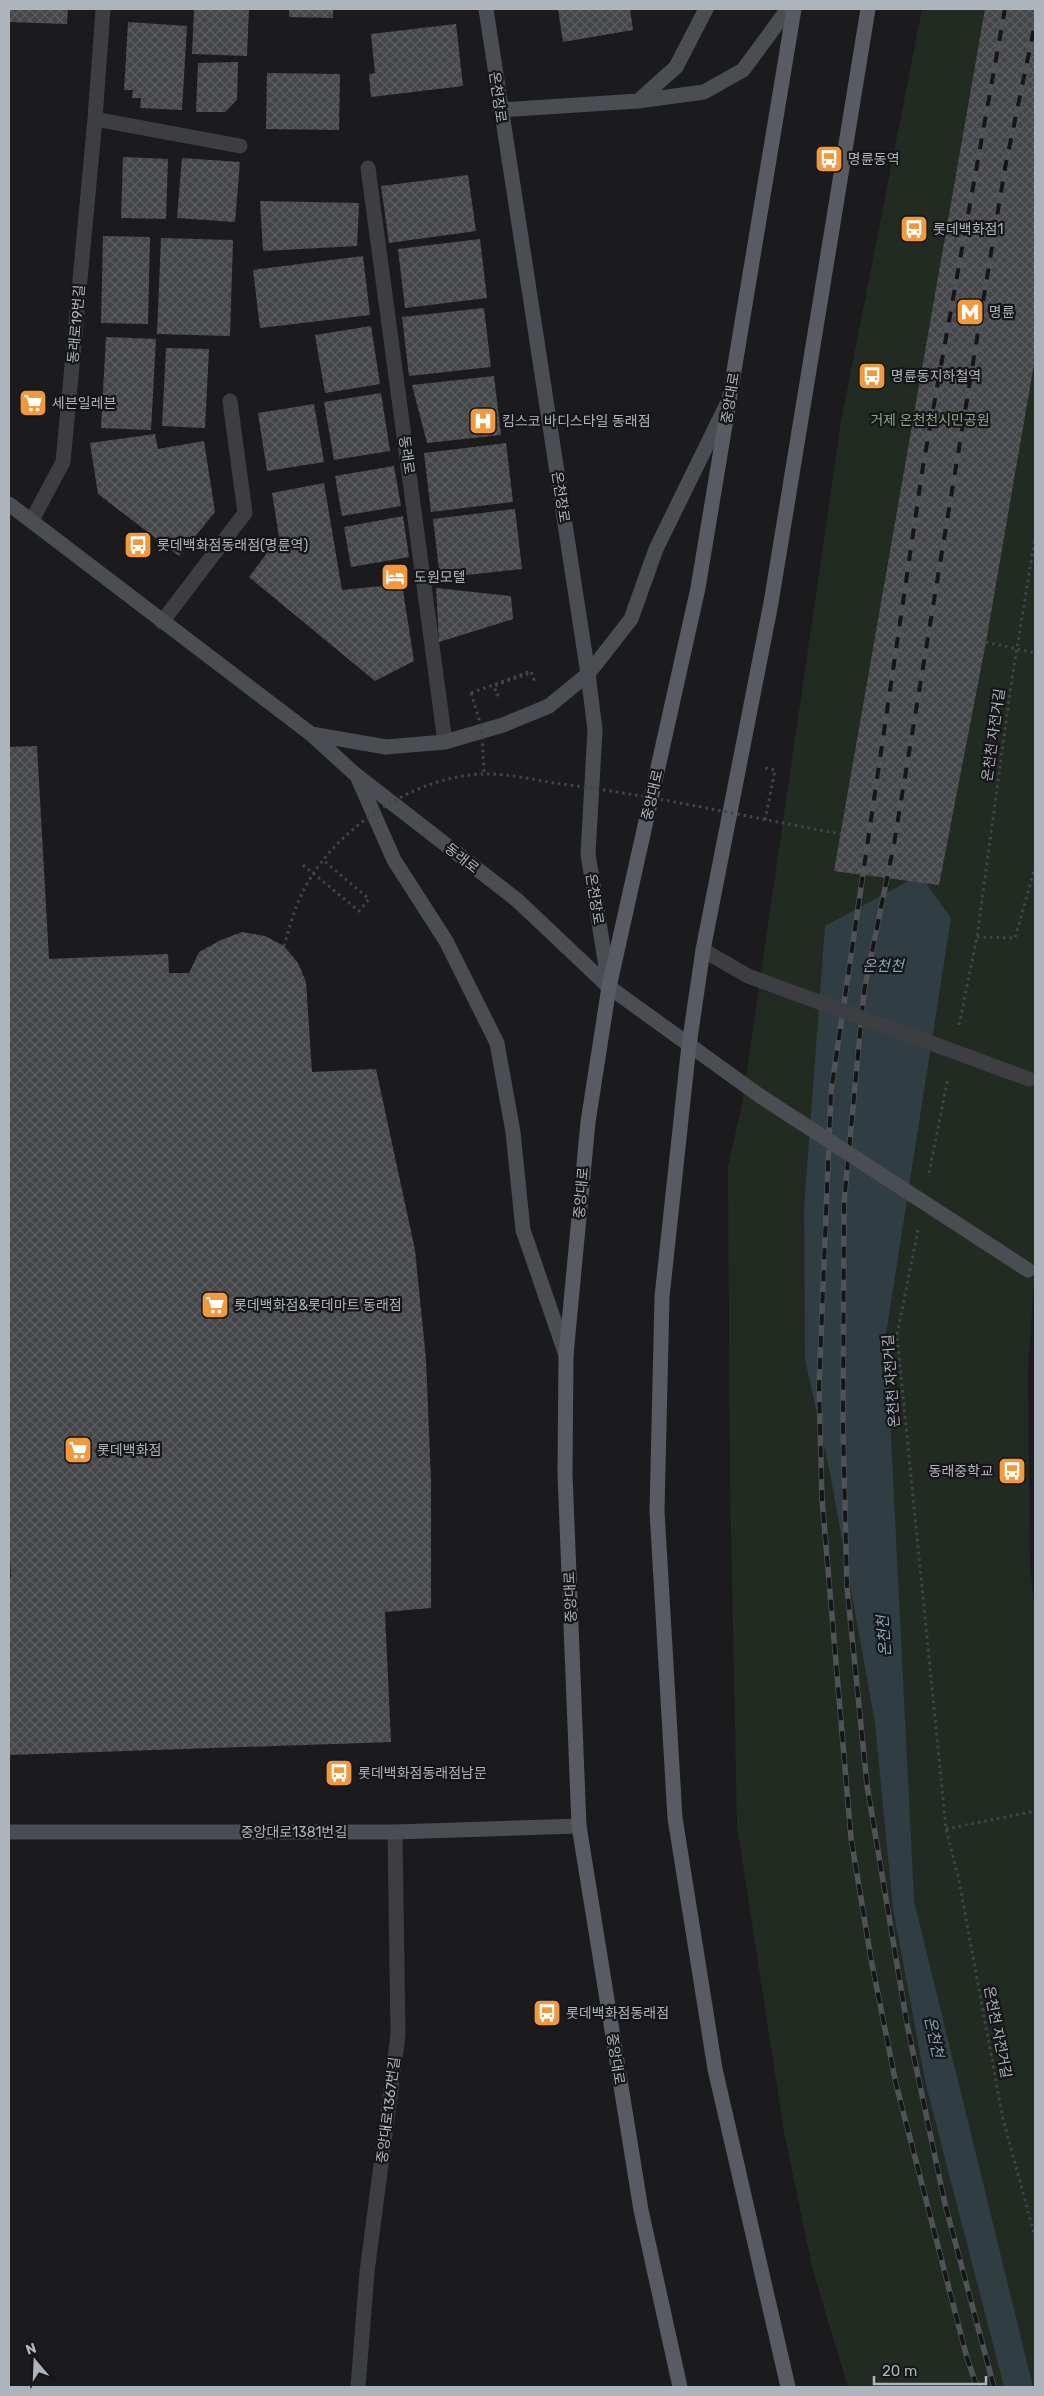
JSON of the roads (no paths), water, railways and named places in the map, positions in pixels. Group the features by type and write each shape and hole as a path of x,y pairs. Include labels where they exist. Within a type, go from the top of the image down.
{"main road":[{"name":"온천장로","path":"486,9 588,674 595,730 588,854 609,987"},
{"path":"638,100 676,67 706,9"},
{"path":"500,110 638,100 704,92 743,70 788,9"},
{"name":"중앙대로","path":"680,2387 641,2210 579,1826 565,1474 566,1355 588,1122 609,987 698,588 794,9"},
{"path":"788,2387 715,2068 675,1818 658,1501 662,1297 689,1045 703,950 771,603 868,9"},
{"path":"311,734 386,747 445,742 503,725 549,706 588,674 631,619 656,549 729,398"},
{"name":"동래로","path":"9,504 311,734 356,775 517,900 609,987 760,1096 1032,1272"},
{"path":"356,775 394,860 446,941 496,1043 513,1132 523,1230 566,1355"},
{"name":"중앙대로1381번길","path":"9,1832 396,1832 579,1826"}],"street":[{"name":"동래로19번길","path":"32,520 63,462 95,119 103,9"},
{"path":"95,119 240,146"},
{"name":"동래로","path":"368,168 445,742"},
{"path":"162,622 245,512 230,401"},
{"path":"703,950 748,976 1032,1080"},
{"name":"중앙대로1367번길","path":"358,2387 367,2272 398,2035 396,1832"}],"water":[{"name":"온천천","path":"920,875 951,918 886,1334 914,1901 1033,2387 1004,2387 926,2085 893,1909 875,1723 830,1473 805,1359 804,1208 825,926"}],"railway":[{"path":"977,2387 967,2358 896,2084 871,1959 851,1838 822,1499 819,1387 831,1092 923,466 1005,9"},
{"path":"994,2387 945,2204 907,2024 867,1785 847,1587 843,1429 844,1203 864,991 894,844 1005,168 1035,24"}],"place":[{"name":"명륜동역","path":"829,159"},
{"name":"롯데백화점1","path":"914,229"},
{"name":"명륜","path":"970,312"},
{"name":"명륜동지하철역","path":"872,376"},
{"name":"세븐일레븐","path":"33,403"},
{"name":"킴스코 바디스타일 동래점","path":"483,421"},
{"name":"롯데백화점동래점(명륜역)","path":"138,545"},
{"name":"도원모텔","path":"395,577"},
{"name":"롯데백화점&롯데마트 동래점","path":"215,1305"},
{"name":"롯데백화점","path":"78,1450"},
{"name":"동래중학교","path":"1012,1471"},
{"name":"롯데백화점동래점남문","path":"339,1773"},
{"name":"롯데백화점동래점","path":"547,2013"}],"park label":[{"name":"거제 온천천시민공원","path":"930,420"}]}
